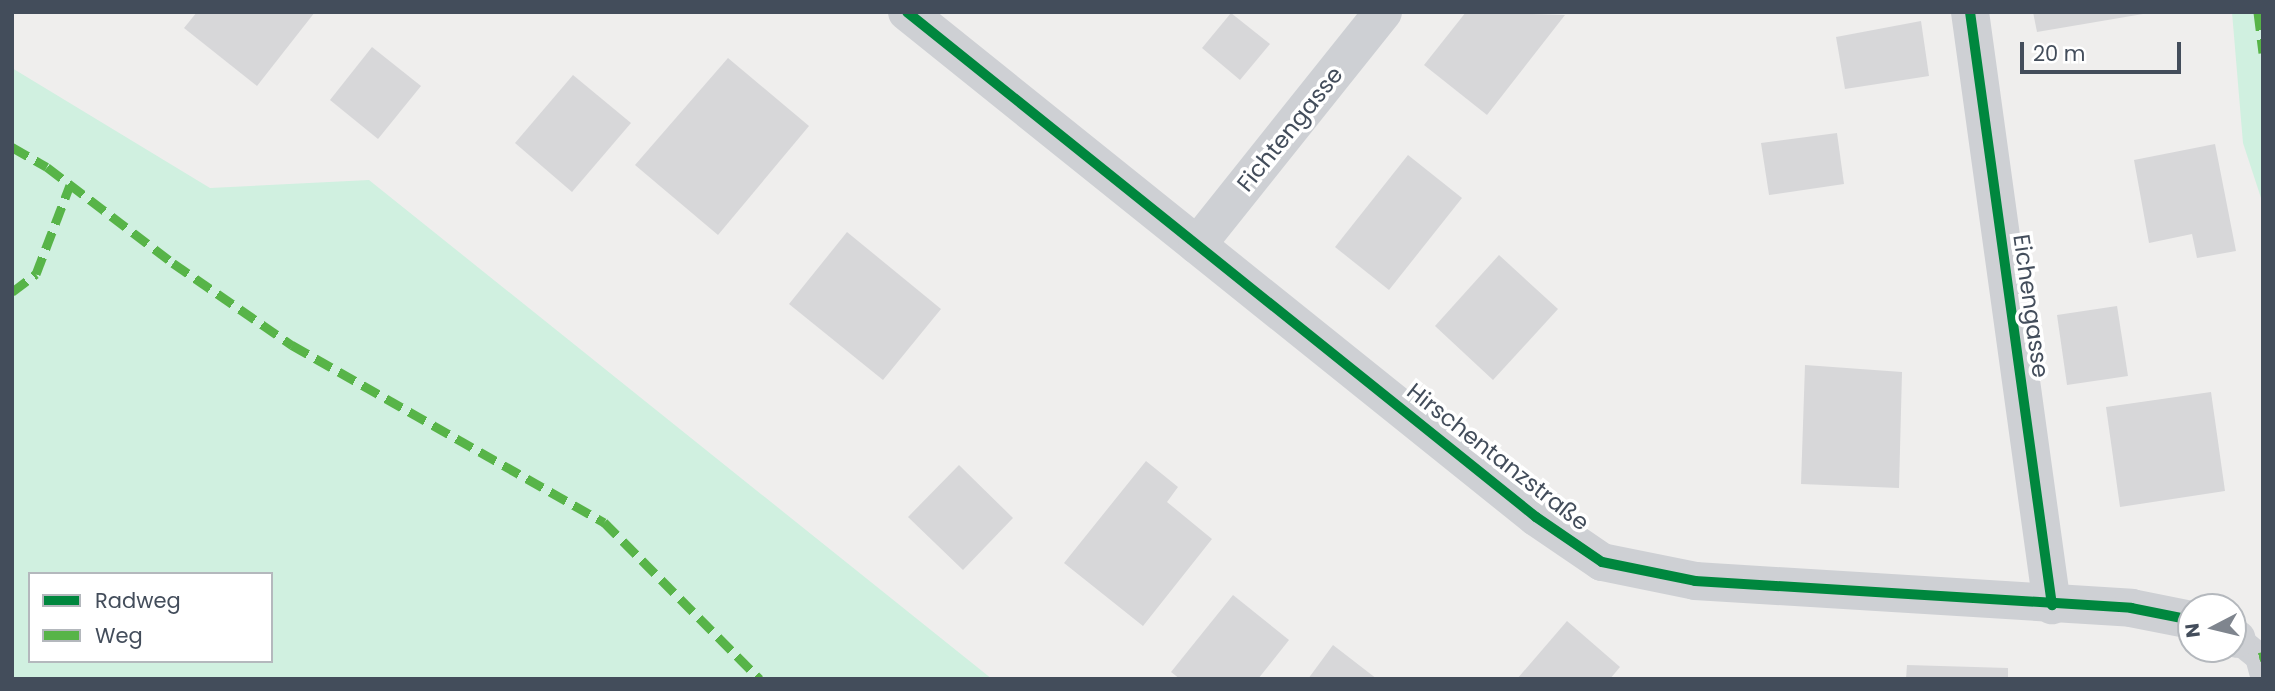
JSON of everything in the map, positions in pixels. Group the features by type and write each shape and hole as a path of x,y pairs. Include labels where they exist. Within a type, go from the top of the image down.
{"street":[{"name":"Hirschentanzstraße","path":"907,12 1536,517 1602,562 1695,581 2131,608 2177,617"},
{"name":"Fichtengasse","path":"1197,245 1383,12"},
{"name":"Eichengasse","path":"1970,12 2052,605"}],"lane":[{"path":"2247,648 2259,657 2263,672"}],"green space":[{"path":"2232,12 2263,12 2263,204 2243,143"},
{"path":"12,68 210,188 369,180 992,679 12,679"}],"building":[{"path":"197,12 315,12 257,86 184,28"},
{"path":"1466,12 1565,15 1487,115 1424,65"},
{"path":"2033,12 2142,12 2143,14 2037,32"},
{"path":"1231,13 1270,44 1240,80 1202,48"},
{"path":"1921,21 1929,76 1845,89 1836,37"},
{"path":"372,47 421,86 378,139 330,100"},
{"path":"728,58 809,126 718,235 635,165"},
{"path":"573,75 631,123 572,192 515,143"},
{"path":"1837,133 1844,184 1769,195 1761,143"},
{"path":"2215,144 2236,251 2197,258 2192,234 2149,243 2134,160"},
{"path":"1408,155 1462,198 1389,290 1335,247"},
{"path":"847,232 941,309 883,380 789,304"},
{"path":"1499,255 1558,309 1493,380 1435,326"},
{"path":"2117,306 2128,376 2067,385 2057,315"},
{"path":"1805,365 1902,372 1899,488 1801,484"},
{"path":"2211,392 2225,491 2120,507 2106,407"},
{"path":"1146,461 1178,487 1167,502 1212,539 1143,626 1064,563"},
{"path":"959,465 1013,518 963,570 908,517"},
{"path":"1233,595 1289,640 1258,679 1180,679 1171,672"},
{"path":"1567,621 1620,667 1610,679 1517,679"},
{"path":"1333,645 1377,679 1308,679"},
{"path":"1907,665 2008,668 2008,679 1906,679"}],"marked path":[{"path":"2258,12 2263,53"},
{"path":"12,147 47,167 173,263 292,345 604,522 760,679"},
{"path":"12,292 36,274 70,185"},
{"path":"2259,657 2263,656"}],"cycle path":[{"path":"907,12 1536,517 1602,562 1695,581 2131,608 2177,617"},
{"path":"1970,12 2052,605"}]}
